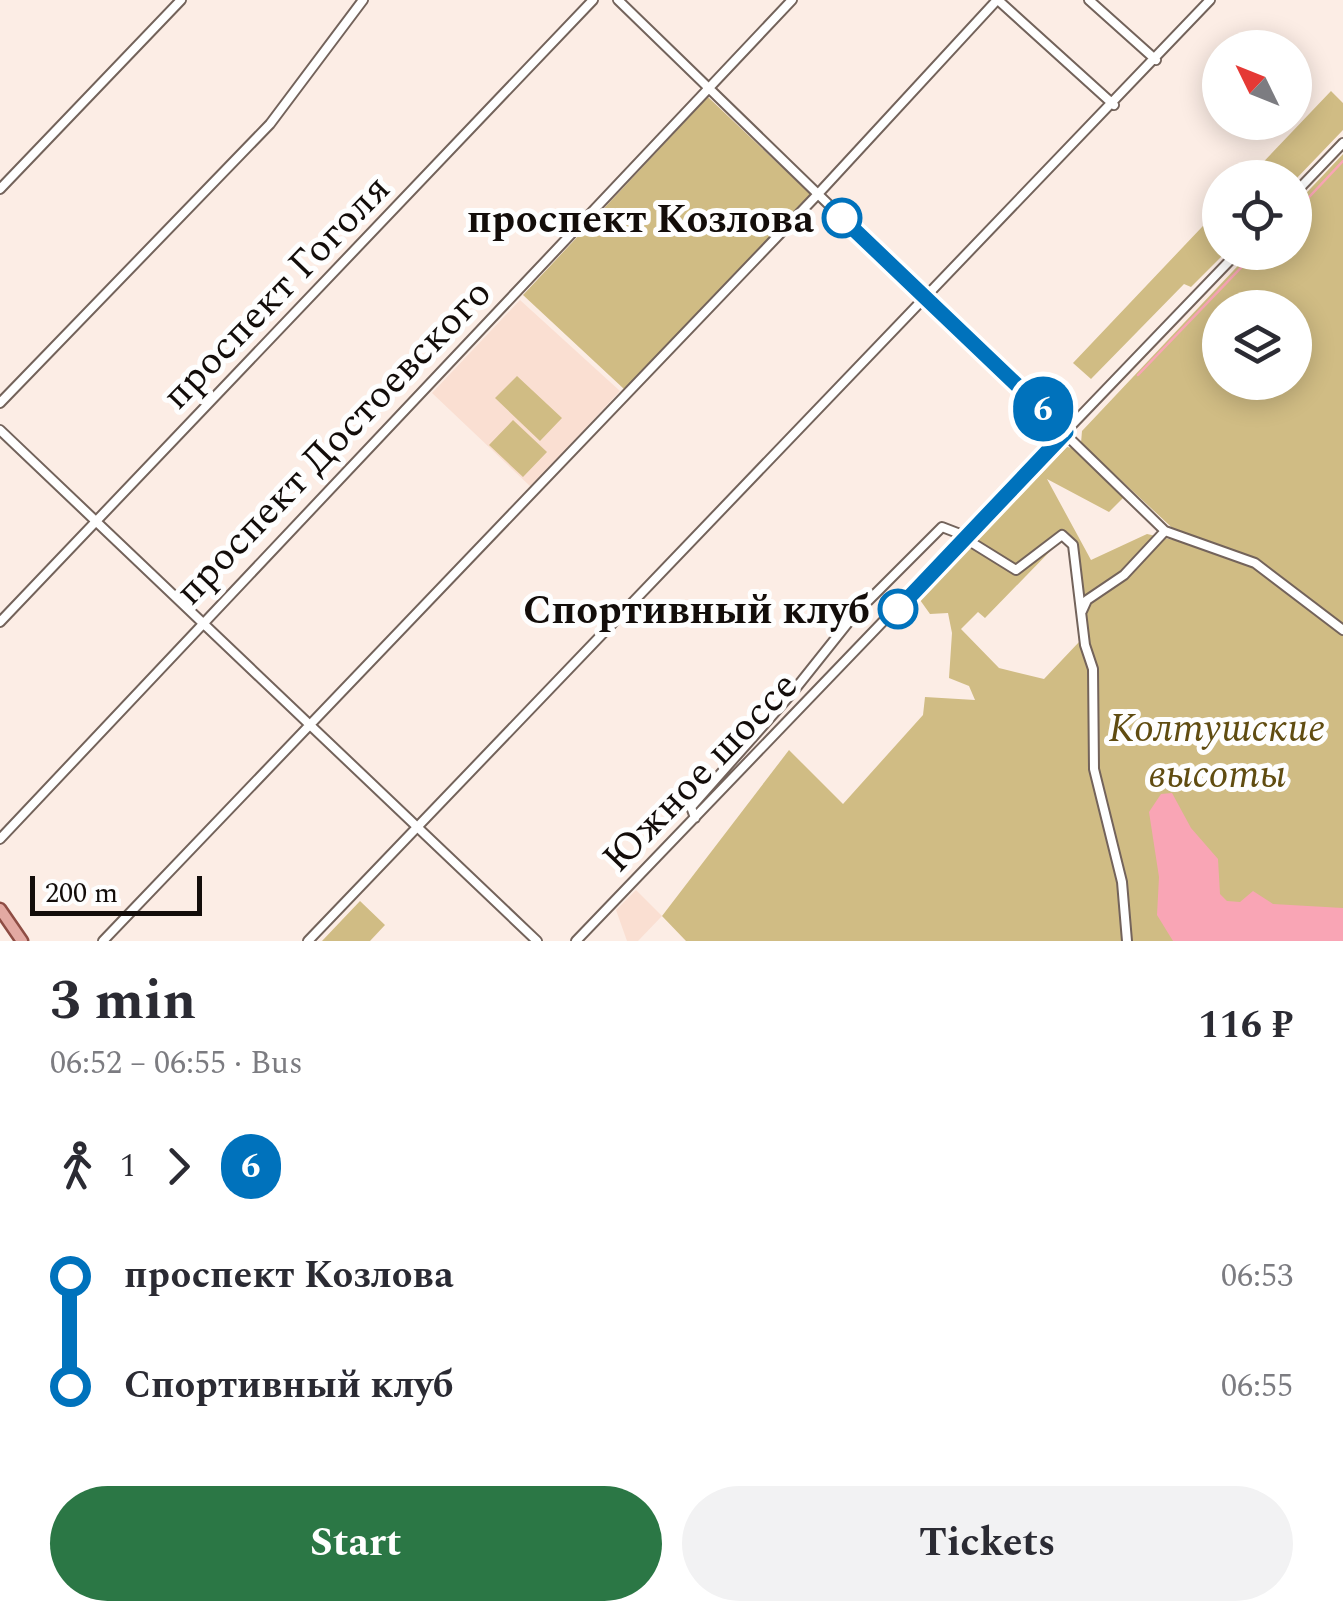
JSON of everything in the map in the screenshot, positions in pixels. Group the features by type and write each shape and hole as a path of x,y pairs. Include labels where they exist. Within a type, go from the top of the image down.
{"main road":[{"path":"0,908 22,941"}],"street":[{"path":"0,189 181,0"},
{"path":"0,403 270,124 363,0"},
{"name":"проспект Гоголя","path":"0,622 592,0"},
{"path":"618,0 1165,531 1255,562 1343,630"},
{"name":"проспект Достоевского","path":"0,838 792,0"},
{"path":"102,941 818,194 997,0 1114,104"},
{"path":"1089,0 1156,60"},
{"path":"308,941 1210,0"},
{"path":"1312,175 1343,143"},
{"name":"Южное шоссе","path":"576,941 1221,270"},
{"path":"0,430 537,941"},
{"path":"695,818 690,807 792,693 854,614 942,527 967,538 1016,570 1062,535 1073,544 1093,670 1094,769 1122,882 1127,941"},
{"path":"1082,611 1087,600 1124,575 1165,531"}],"shaded area":[{"path":"520,300 620,391 531,487 432,393"},
{"path":"1172,793 1191,828 1218,859 1220,894 1227,901 1240,902 1253,891 1273,904 1343,908 1343,941 1173,941 1157,915 1159,877 1149,812 1161,794"},
{"path":"636,890 662,916 638,941 627,941 616,910"}],"green space":[{"path":"1331,91 1343,103 1343,130 1312,162 1265,160 1284,140 1312,140 1312,111"},
{"path":"708,97 811,195 624,389 523,295"},
{"name":"Колтушские высоты","path":"1343,154 1343,941 686,941 662,916 789,750 843,804 923,715 925,697 975,700 969,686 949,678 952,633 948,613 930,614 920,600 1067,447 1079,449 1127,494 1109,512 1047,479 1091,560 1147,534 1178,541 1182,537 1081,443 1082,431 1202,304 1202,400 1312,400 1312,290 1215,290 1234,270 1312,270 1312,187","holes":["1060,541 1070,548 1079,642 1044,679 999,668 961,629 978,612 985,618"]},
{"path":"1202,227 1202,270 1208,270 1191,287 1184,284 1091,379 1073,363"},
{"path":"517,376 562,418 540,441 495,398"},
{"path":"513,420 547,452 523,477 489,445"},
{"path":"360,901 385,925 370,941 322,941"}],"waterway":[{"path":"1312,194 1343,161"},
{"path":"1138,375 1239,270"}],"bus line":[{"name":"6","path":"842,218 1066,432 898,609"}],"place":[{"name":"проспект Козлова","path":"842,218"},
{"name":"Спортивный клуб","path":"898,609"}]}
